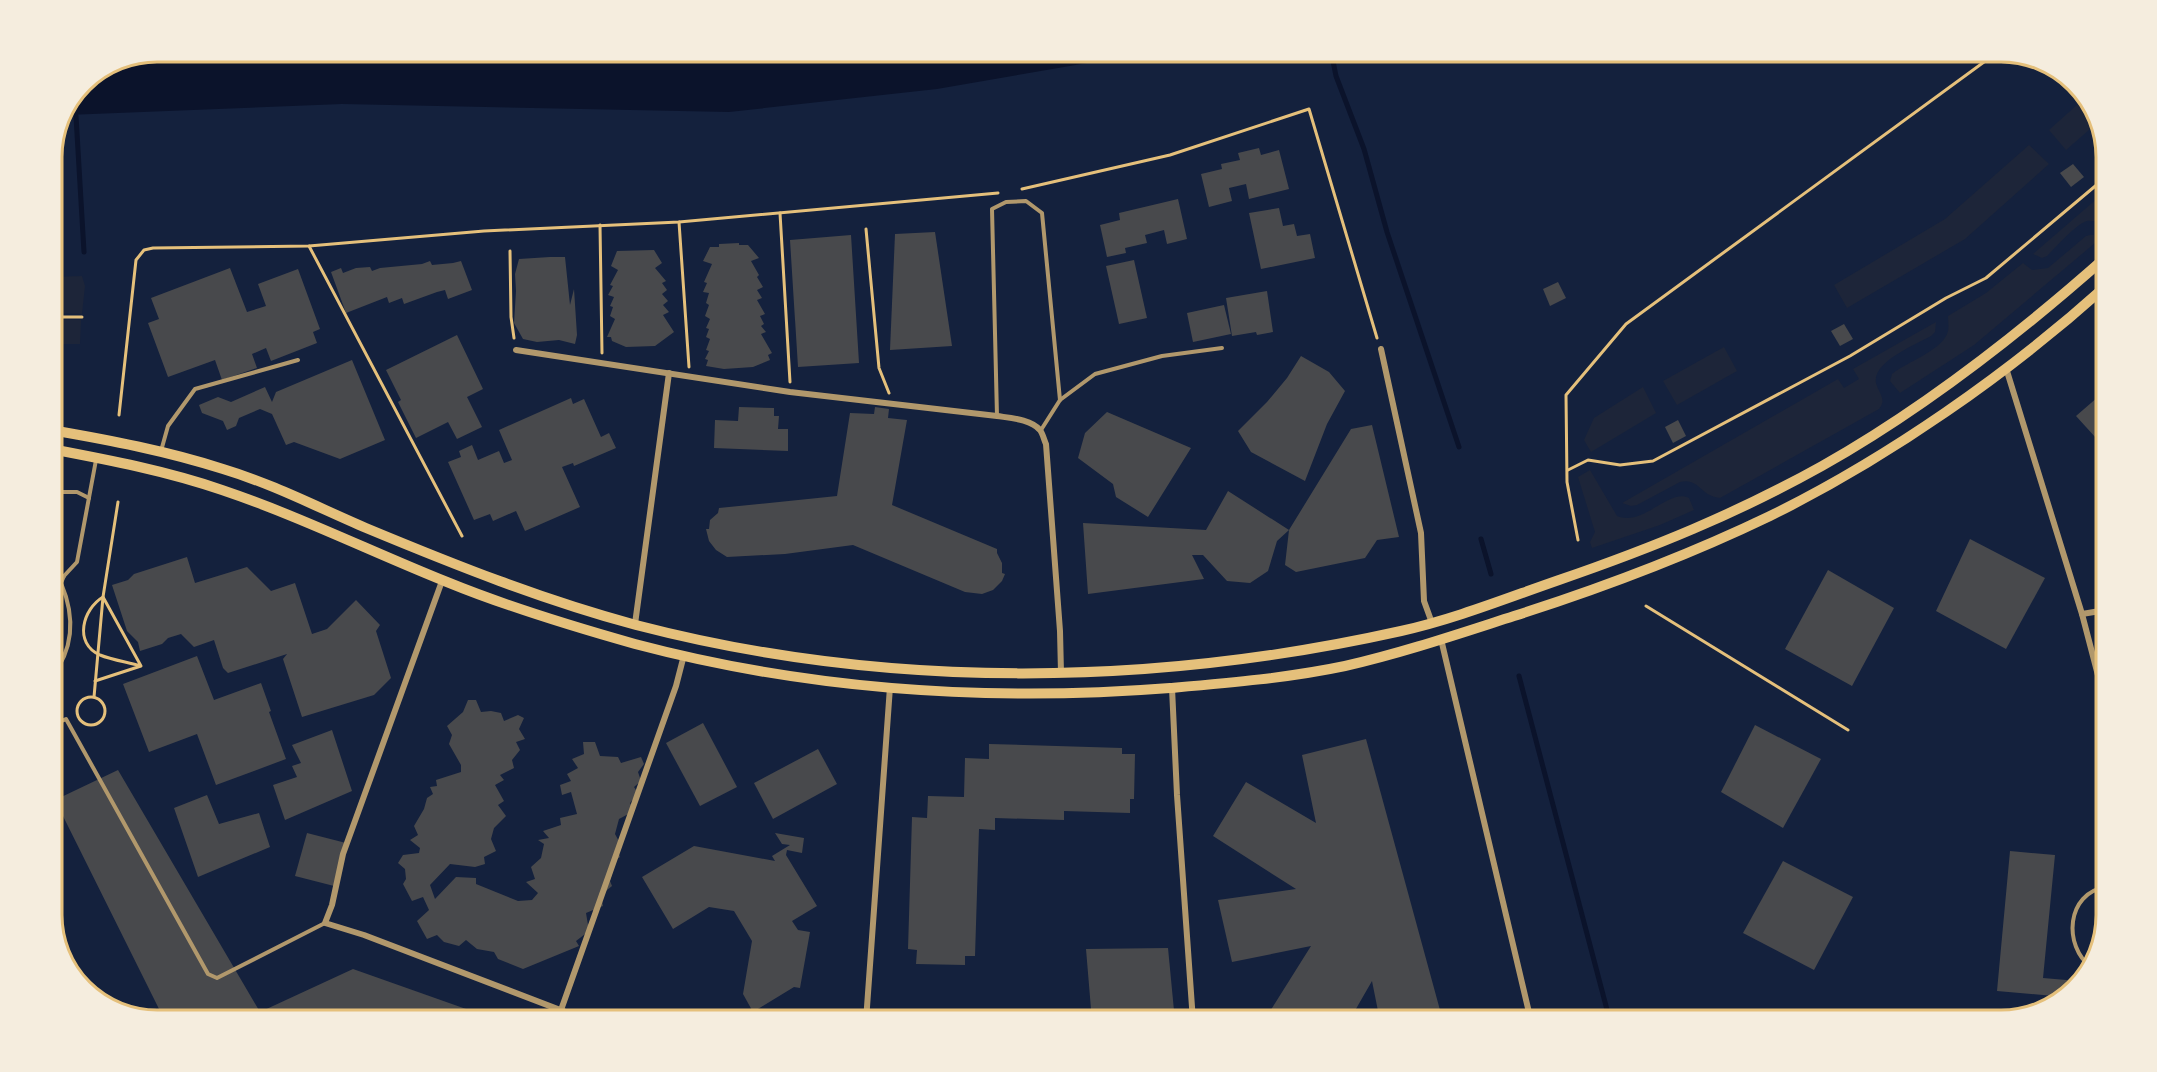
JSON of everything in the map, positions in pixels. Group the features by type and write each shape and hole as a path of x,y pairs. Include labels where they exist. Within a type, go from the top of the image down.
{"main road":[{"path":"62,432 161,452 227,470 288,493 450,563 536,595 635,624 738,649 802,659 892,668 1061,673 1160,668 1276,654 1401,631 1454,616 1670,540 1714,521 1827,463 1989,355 2095,267"},
{"path":"62,451 159,471 221,490 281,512 442,580 541,617 684,655 823,681 890,687 1062,694 1172,688 1341,666 1395,654 1579,595 1673,560 1775,513 1832,483 1910,434 2006,368 2095,295"}],"street":[{"path":"1380,349 1421,533 1424,602 1432,623"},
{"path":"516,350 790,392 997,416 1019,420 1040,430 1046,444 1061,673"},
{"path":"2006,368 2082,614 2096,666"},
{"path":"635,624 669,373"},
{"path":"442,580 343,854 332,905 325,924 364,935 561,1010 676,686 684,655"},
{"path":"2082,614 2096,612"},
{"path":"1441,639 1528,1010"},
{"path":"867,1010 890,687"},
{"path":"1172,688 1192,1010"}],"lane":[{"path":"997,416 992,209 1006,202 1026,201 1042,213 1060,400"},
{"path":"1040,430 1060,400 1095,374 1162,356 1222,348"},
{"path":"161,452 168,426 195,389 298,360"},
{"path":"62,579 77,562 96,458"},
{"path":"62,492 77,492 89,498"},
{"path":"62,586 68,600 71,632 62,664"},
{"path":"62,721 66,719 208,974 217,978 325,924"},
{"path":"2084,962 2074,947 2072,931 2075,911 2082,899 2096,890"}],"path":[{"path":"1578,540 1567,482 1566,395 1626,324 1984,62"},
{"path":"1020,190 1170,155 1309,110 1380,349"},
{"path":"1567,470 1588,460 1620,465 1653,461 1850,356 1946,298 1986,278 2095,186"},
{"path":"119,415 136,260 144,250 309,246 484,231 679,222 1000,193"},
{"path":"780,213 790,392"},
{"path":"679,222 690,376"},
{"path":"600,225 603,364"},
{"path":"866,229 879,368 894,405"},
{"path":"309,246 462,536"},
{"path":"510,250 511,317 516,350"},
{"path":"62,316 82,317"},
{"path":"94,697 103,597 118,502"},
{"path":"103,597 96,601 87,613 83,627 87,643 98,654 141,666"},
{"path":"103,597 141,666"},
{"path":"1646,606 1848,730"},
{"path":"95,681 141,666"},
{"path":"94,697 99,699 106,710 101,722 89,725 79,718 77,712 82,700 94,697"}],"shaded area":[{"path":"156,62 1093,62 937,89 729,112 342,104 71,115 94,85 109,74 138,63"},
{"path":"2079,103 2091,128 2066,150 2049,130"},
{"path":"2029,145 2049,164 1965,239 1847,308 1834,285 1945,219"},
{"path":"2095,200 2095,221 2082,223 2047,256 2042,258 2033,254"},
{"path":"2090,235 2094,235 2095,243 1974,345 1900,393 1890,381 1892,374 1898,369 1940,344 1948,331 1948,316 1986,293 2023,263 2032,270 2048,268"},
{"path":"82,276 85,286 82,314 62,313 62,277"},
{"path":"62,319 81,320 80,344 62,344"},
{"path":"1936,322 1935,332 1931,336 1896,355 1881,368 1876,383 1882,399 1879,409 1720,498 1713,497 1696,484 1686,481 1637,505 1622,503 1838,379 1844,388 1859,379 1853,369"},
{"path":"1724,347 1737,371 1677,405 1663,381"},
{"path":"1643,387 1656,413 1591,452 1584,440 1594,418"},
{"path":"1590,470 1617,516 1627,518 1646,513 1664,502 1681,496 1689,498 1694,510 1660,525 1592,548 1590,542 1595,532 1578,477"}],"building":[{"path":"1259,148 1261,155 1279,150 1289,189 1249,199 1246,184 1229,188 1232,201 1209,207 1201,174 1222,169 1221,164 1240,160 1238,153"},
{"path":"2073,164 2084,177 2071,187 2060,173"},
{"path":"1178,199 1187,239 1167,244 1164,230 1145,235 1147,243 1125,248 1126,253 1107,257 1100,225 1120,220 1119,213"},
{"path":"1279,208 1283,226 1294,224 1297,236 1310,234 1315,258 1261,269 1249,213"},
{"path":"935,232 952,346 890,350 895,234"},
{"path":"851,235 859,363 798,367 790,240"},
{"path":"739,243 739,245 748,245 759,258 751,261 763,287 757,290 762,298 757,300 765,314 760,316 764,324 761,326 766,332 761,334 772,353 768,355 770,360 753,367 724,369 706,366 708,360 705,359 709,351 706,350 710,339 706,337 709,329 706,328 710,319 705,316 709,305 706,303 709,293 703,292 707,283 704,282 712,264 703,261 710,247"},
{"path":"654,250 662,263 655,268 666,281 662,283 667,290 662,294 668,301 663,305 669,312 663,315 674,332 655,346 626,347 612,341 611,337 607,337 615,319 610,316 613,307 610,306 614,297 608,295 613,286 610,285 618,270 611,266 617,251"},
{"path":"565,257 570,305 574,289 577,335 575,344 559,340 537,342 523,339 514,323 515,274 519,259"},
{"path":"1134,260 1147,318 1119,324 1106,266"},
{"path":"430,261 432,265 461,261 472,290 448,299 445,290 404,304 402,298 389,303 387,297 346,313 331,272 341,268 343,273 356,268 370,267 372,271"},
{"path":"230,268 247,312 266,306 258,284 298,269 320,329 313,332 317,343 271,361 266,348 252,354 257,368 222,380 215,360 168,377 148,323 159,319 151,298"},
{"path":"1558,282 1566,298 1550,306 1543,289"},
{"path":"1267,291 1273,332 1232,336 1226,298"},
{"path":"1224,305 1231,334 1193,342 1187,313"},
{"path":"1844,324 1853,339 1840,346 1831,331"},
{"path":"457,335 483,389 467,397 482,427 457,439 448,422 416,438 398,402 401,400 386,370"},
{"path":"1301,356 1329,372 1345,391 1327,424 1305,481 1251,452 1238,431 1267,402 1287,378"},
{"path":"352,360 385,440 340,459 294,442 286,445 272,414 260,409 239,418 236,426 227,430 223,421 202,413 199,405 218,397 231,402 265,387 272,402 276,392"},
{"path":"571,398 573,404 584,399 601,437 609,433 616,448 574,466 573,463 562,467 580,507 525,531 516,511 493,521 490,514 474,520 448,462 461,457 459,451 472,445 478,460 499,451 504,463 512,460 499,430"},
{"path":"2095,399 2095,437 2076,416"},
{"path":"739,407 774,408 774,416 779,416 778,429 788,429 788,451 714,448 715,420 738,421"},
{"path":"875,407 889,409 888,418 907,420 892,505 997,549 1002,563 1002,573 1005,574 993,590 982,594 965,592 853,545 785,554 727,557 716,550 709,541 706,529 709,529 710,520 718,513 719,508 837,496 850,413 874,414"},
{"path":"1107,412 1191,448 1148,517 1116,497 1113,484 1078,458 1085,433"},
{"path":"1678,420 1686,436 1673,443 1665,427"},
{"path":"1372,425 1399,537 1377,540 1365,558 1296,572 1285,565 1289,530 1351,429"},
{"path":"1228,491 1289,530 1277,541 1268,571 1250,583 1227,581 1203,555 1192,555 1204,579 1088,594 1083,523 1206,530"},
{"path":"1970,539 2045,578 2006,649 1936,611"},
{"path":"187,557 195,583 247,567 271,591 295,583 312,634 327,629 356,600 380,625 376,631 391,678 374,695 302,717 283,659 287,654 228,673 223,668 214,640 194,647 181,634 168,638 162,644 140,651 138,642 127,631 112,585 128,580 134,574"},
{"path":"1828,570 1894,608 1852,686 1785,649"},
{"path":"197,656 214,700 261,683 286,759 216,785 197,734 149,752 123,684"},
{"path":"468,700 476,700 481,712 501,713 504,721 518,715 524,718 519,729 525,739 516,742 520,750 512,760 514,768 500,775 504,780 495,785 504,801 498,805 506,816 494,828 491,839 496,851 484,857 485,864 475,867 450,864 430,885 435,899 456,877 476,878 476,884 518,901 532,900 538,893 526,882 535,879 531,867 541,858 544,844 538,840 549,838 543,831 561,825 560,818 577,814 571,792 562,795 560,785 571,781 567,774 578,768 572,759 584,754 583,742 595,742 600,756 618,757 621,763 641,757 644,764 638,772 641,781 634,787 638,793 630,803 634,811 619,819 615,834 622,847 618,851 620,857 616,860 610,881 612,886 601,895 603,906 586,913 589,931 576,941 579,946 523,969 498,959 494,952 477,949 466,940 459,946 444,942 437,935 427,939 417,921 429,910 423,897 412,901 403,884 406,879 405,869 398,863 403,855 419,853 420,848 410,840 418,835 414,826 424,809 427,798 433,794 430,787 437,786 436,780 461,772 461,765 449,744 452,735 447,726 463,712"},
{"path":"703,723 737,787 700,806 666,743"},
{"path":"1755,725 1821,759 1783,828 1721,792"},
{"path":"332,730 352,791 285,820 273,785 297,777 292,766 301,763 292,745"},
{"path":"1366,739 1440,1010 1378,1010 1372,981 1355,1010 1271,1010 1311,946 1232,962 1218,900 1296,889 1213,836 1246,782 1316,823 1302,755"},
{"path":"989,744 1122,748 1122,754 1135,754 1134,799 1130,799 1130,813 1064,811 1064,820 995,818 995,830 979,829 975,956 965,956 965,965 916,964 917,950 908,949 912,817 927,818 928,796 964,797 965,758 989,759"},
{"path":"818,749 837,784 773,819 754,783"},
{"path":"118,770 259,1010 160,1010 62,814 62,797"},
{"path":"207,795 219,824 259,813 270,847 198,877 174,808"},
{"path":"307,833 346,843 334,886 295,876"},
{"path":"775,833 804,838 802,853 787,850 786,855 817,906 792,921 798,930 810,932 800,988 794,987 756,1010 752,1010 743,994 752,941 734,911 709,907 673,929 642,877 694,846 775,861 772,856 790,845 782,844"},
{"path":"2010,851 2055,855 2043,978 2070,980 2051,996 1997,991"},
{"path":"1783,861 1853,897 1814,970 1743,933"},
{"path":"1168,948 1174,1010 1091,1010 1086,949"},
{"path":"353,969 469,1010 264,1010"}],"waterway":[{"path":"1333,62 1336,76 1364,149 1387,232 1459,447"},
{"path":"76,116 84,252"},
{"path":"1481,539 1491,574"},
{"path":"1519,676 1607,1010"}]}
